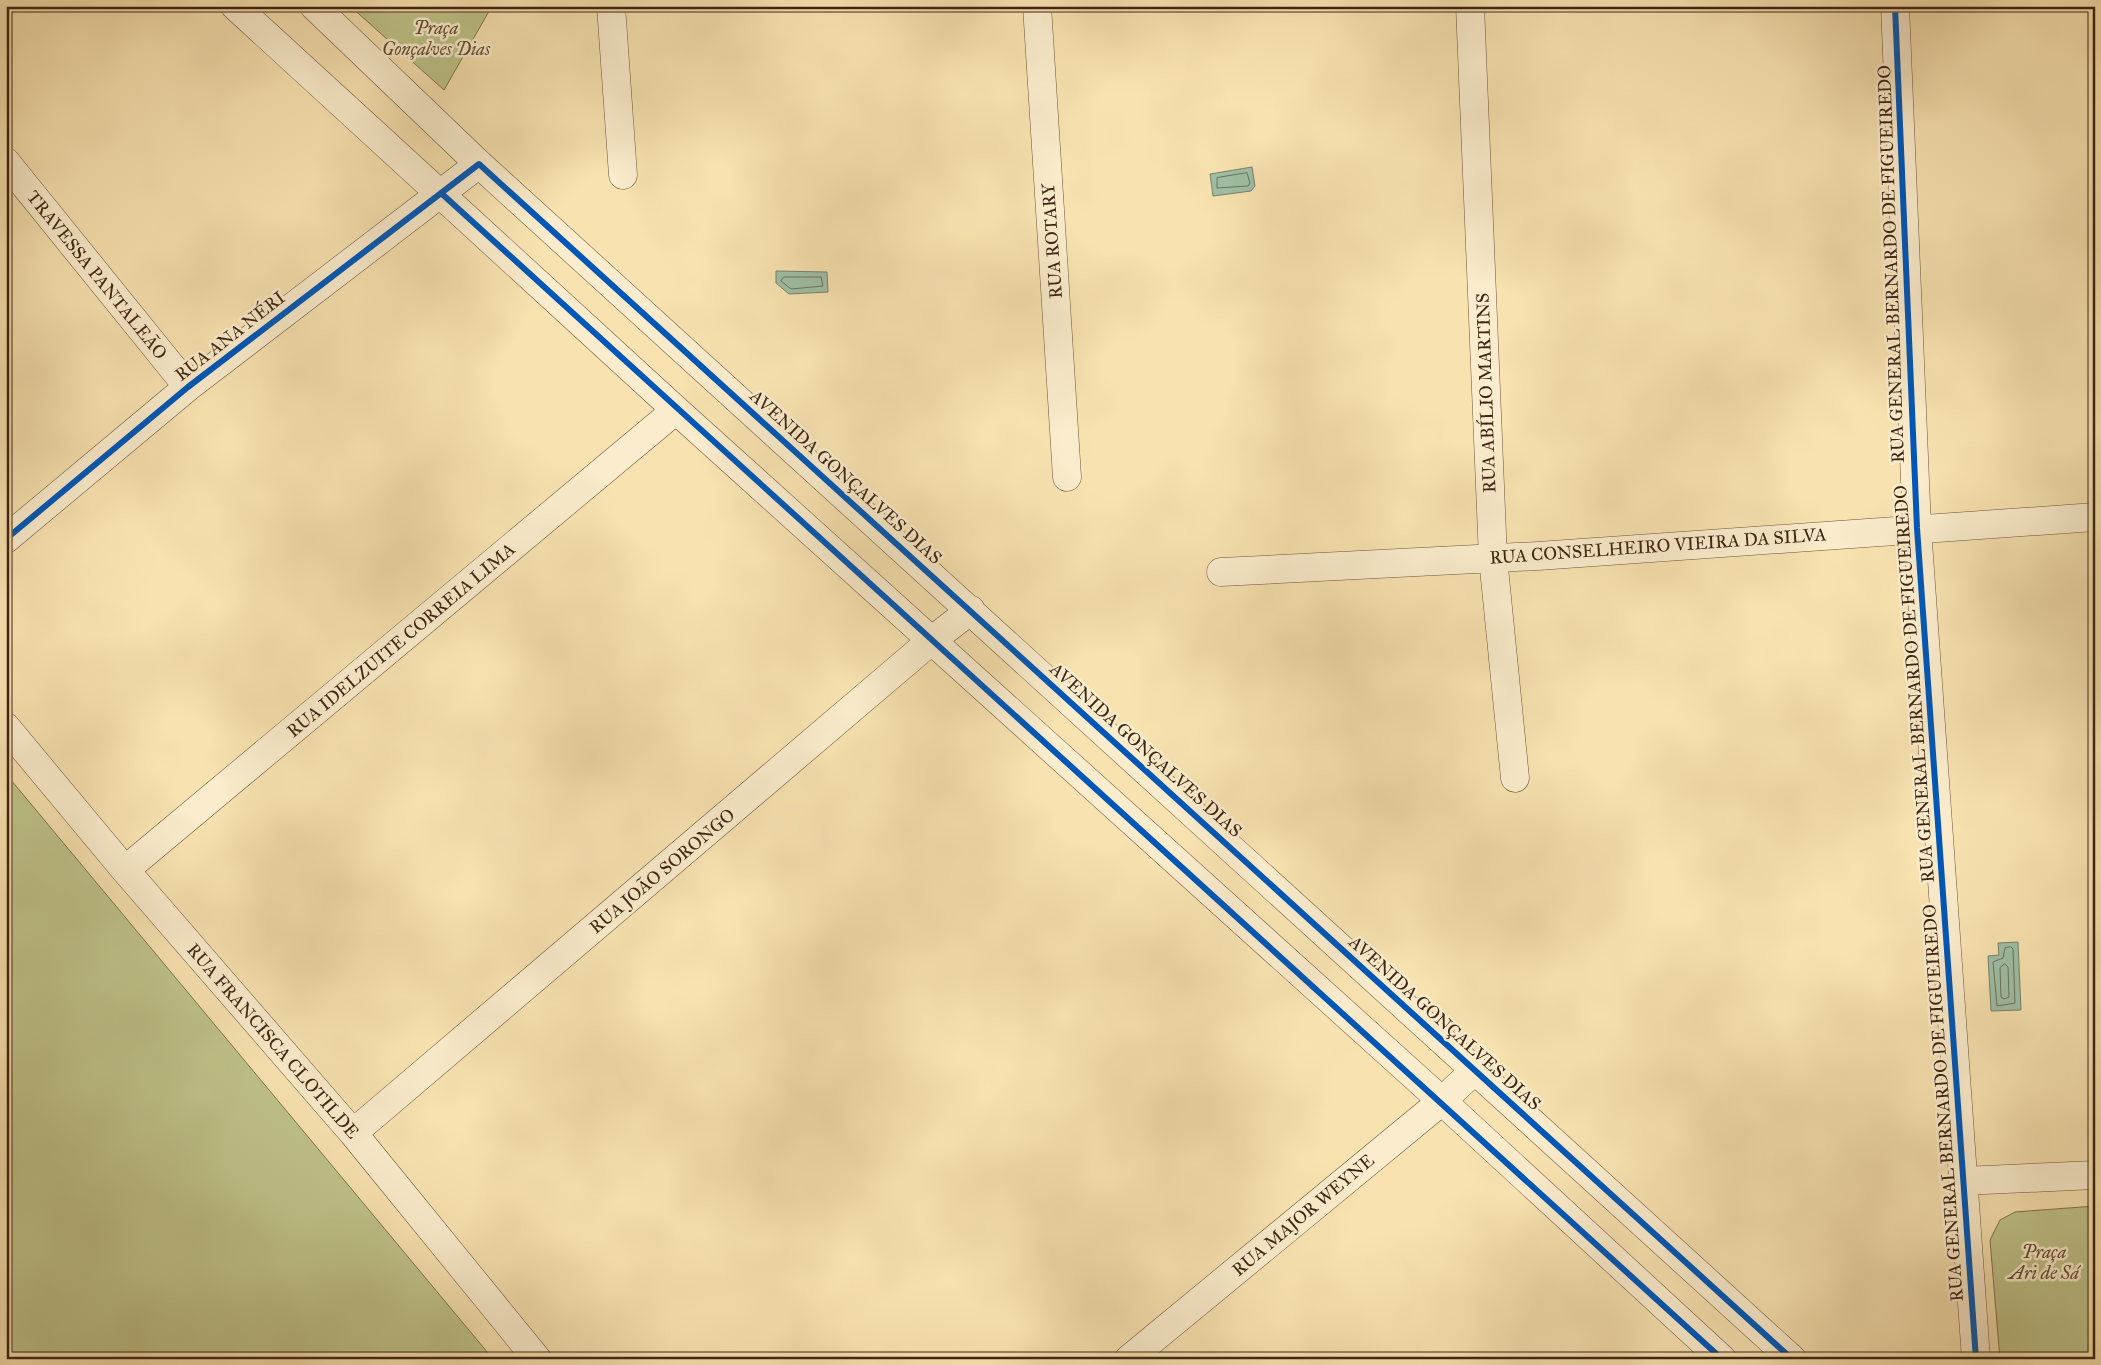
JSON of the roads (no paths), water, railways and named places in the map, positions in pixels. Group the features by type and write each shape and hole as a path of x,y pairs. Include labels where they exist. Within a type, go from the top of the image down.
{"street":[{"path":"235,6 676,410 1442,1101 1722,1359"},
{"name":"AVENIDA GONÇALVES DIAS","path":"314,6 478,164 971,610 1792,1359"},
{"path":"611,6 623,175"},
{"name":"RUA ROTARY","path":"1037,6 1067,477"},
{"name":"RUA ABÍLIO MARTINS","path":"1470,6 1493,558 1515,778"},
{"name":"RUA GENERAL BERNARDO DE FIGUEIREDO","path":"1895,6 1917,528 1976,1359"},
{"name":"TRAVESSA PANTALEÃO","path":"6,162 188,387"},
{"name":"RUA ANA NÉRI","path":"6,539 188,387 478,164"},
{"name":"RUA IDELZUITE CORREIA LIMA","path":"125,870 676,410"},
{"name":"RUA CONSELHEIRO VIEIRA DA SILVA","path":"1221,572 1493,558 2095,517"},
{"name":"RUA JOÃO SORONGO","path":"354,1133 931,641 971,610"},
{"name":"RUA FRANCISCA CLOTILDE","path":"6,727 125,870 354,1133 537,1359"},
{"name":"RUA MAJOR WEYNE","path":"1129,1359 1442,1101 1476,1070"},
{"path":"1963,1181 2095,1175"}],"water":[{"path":"1252,167 1255,186 1251,191 1213,196 1210,174"},
{"path":"776,271 827,272 828,292 789,294 776,283"},
{"path":"2018,942 2021,1010 1991,1011 1988,956 1999,955 1998,943"}],"park label":[{"name":"Praça Gonçalves Dias","path":"436,38"},
{"name":"Praça Ari de Sá","path":"2044,1262"}]}
